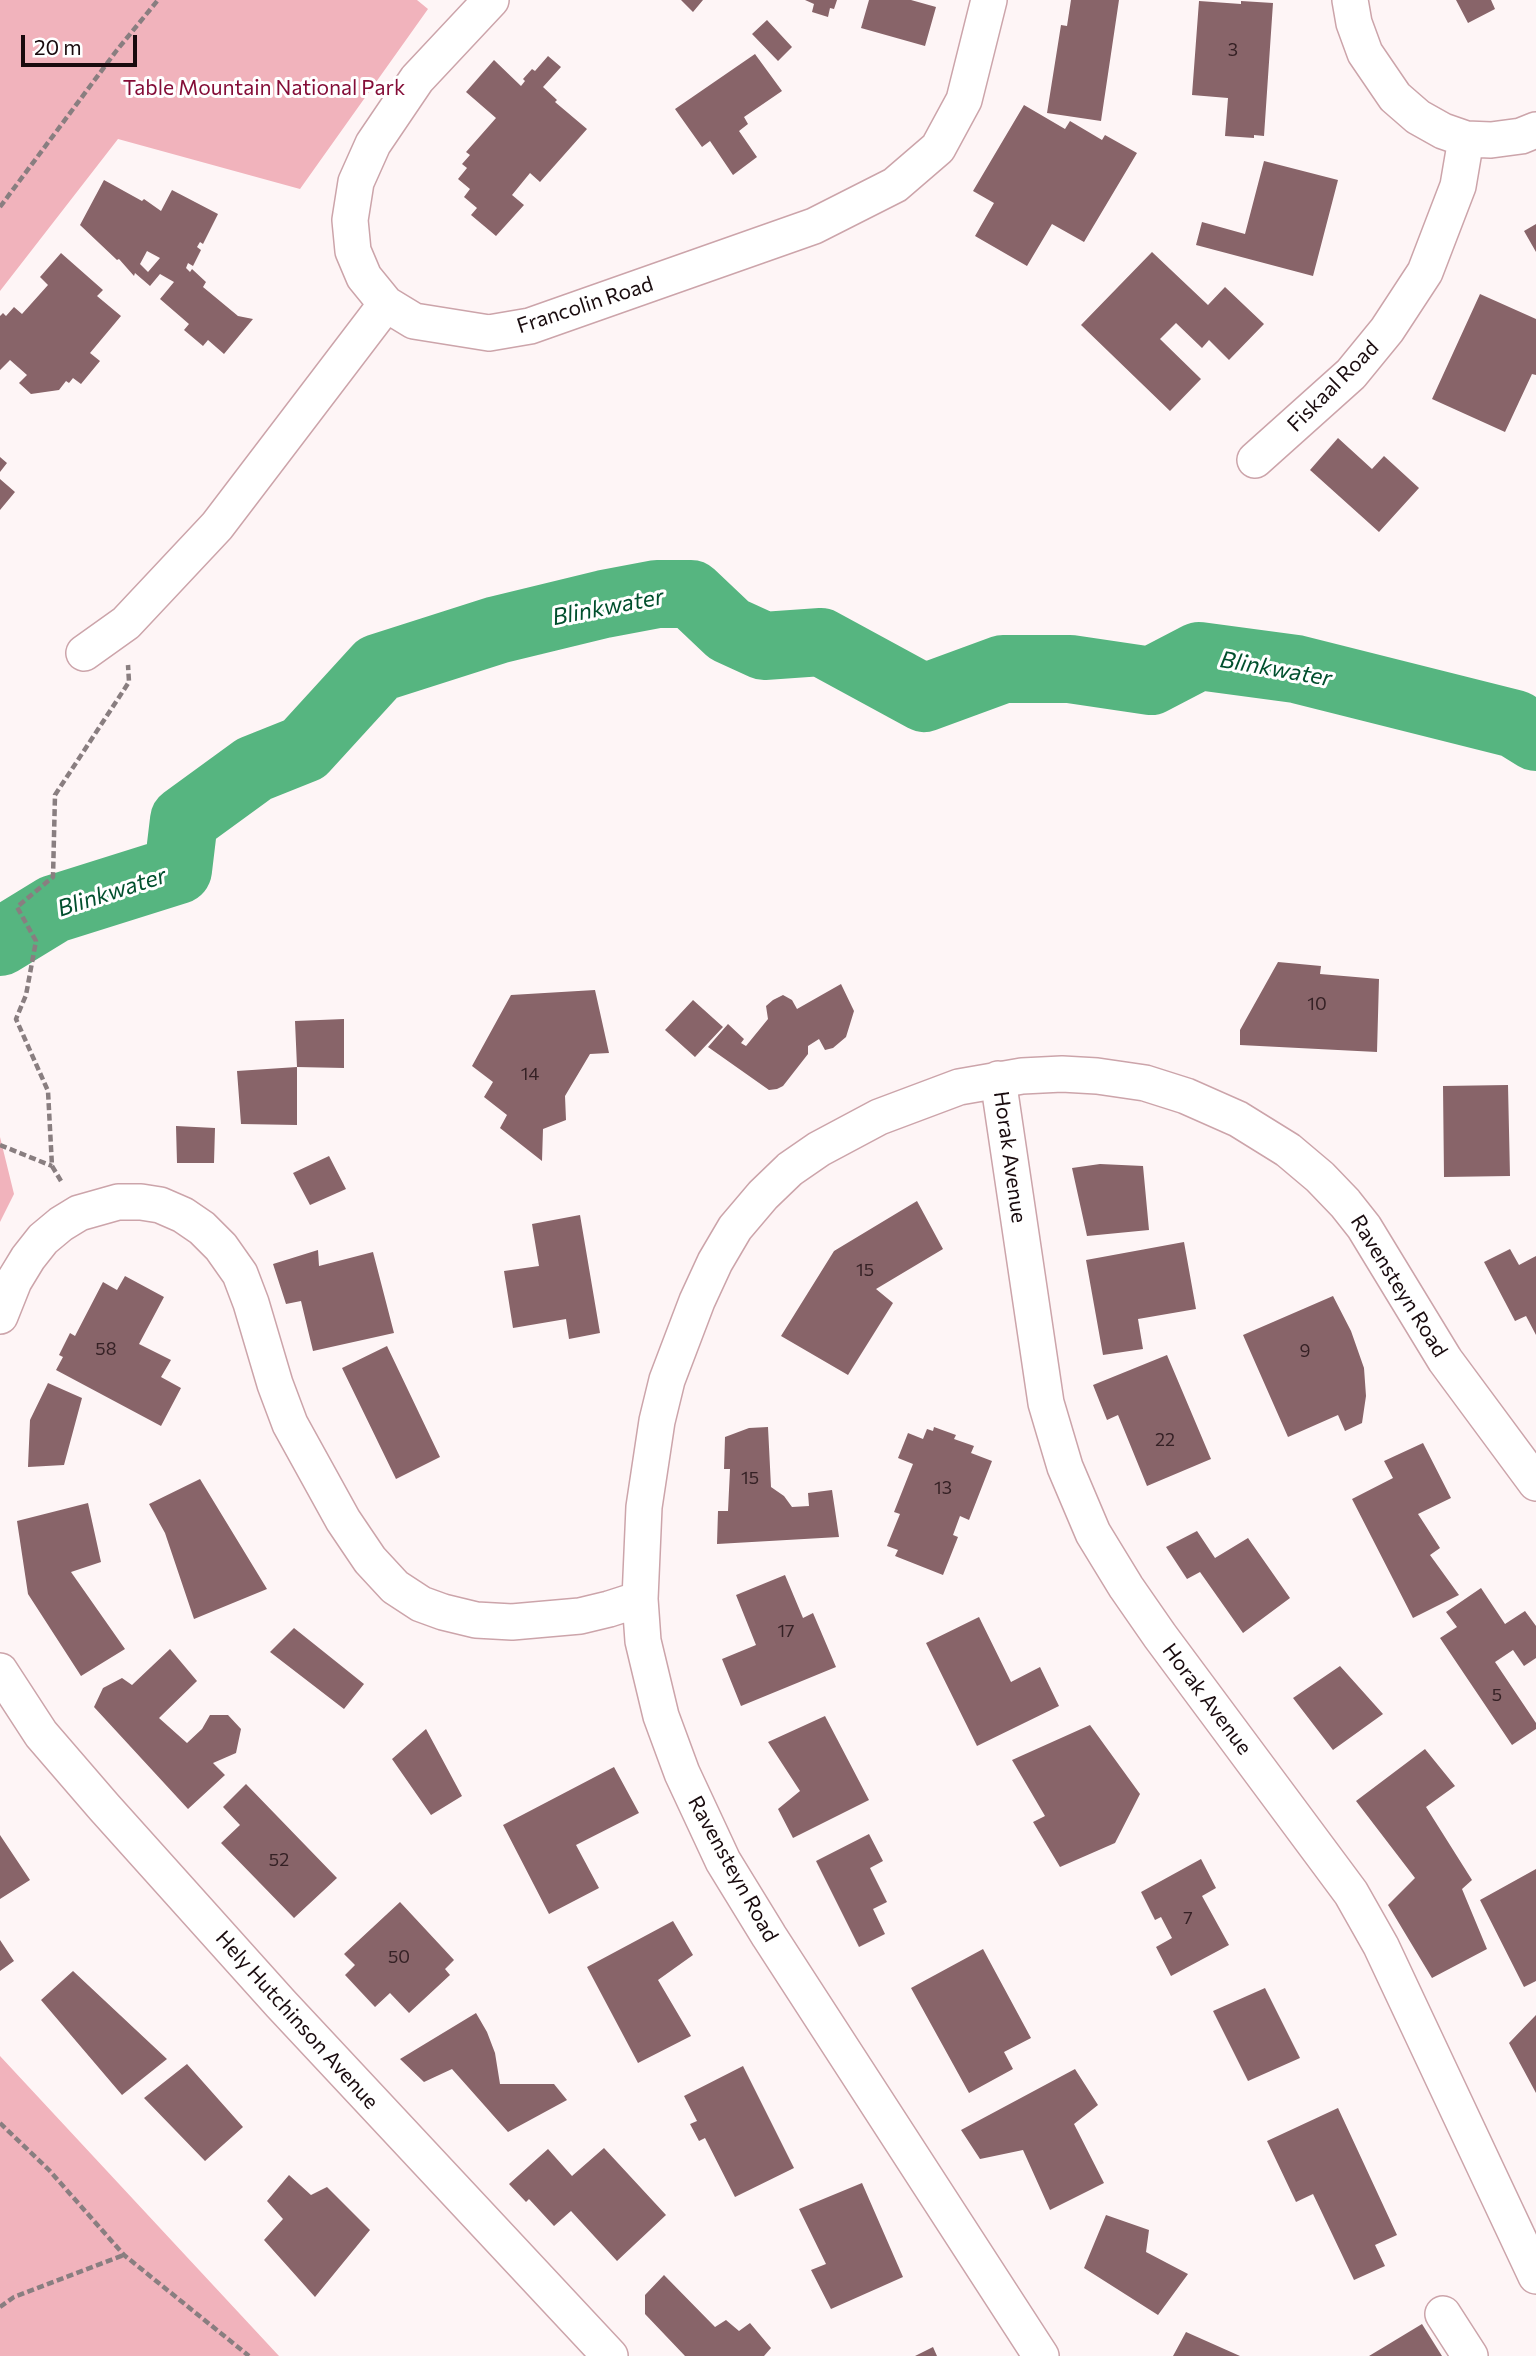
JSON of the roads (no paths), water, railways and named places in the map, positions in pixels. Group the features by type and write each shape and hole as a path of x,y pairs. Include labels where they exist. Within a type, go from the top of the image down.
{"street":[{"path":"84,653 126,623 217,526 386,304 364,277 353,251 350,220 356,182 373,144 417,79 491,0"},
{"name":"Francolin Road","path":"386,304 414,320 453,328 489,333 530,326 814,226 895,185 938,148 964,100 989,0"},
{"path":"1350,0 1354,23 1365,53 1395,97 1418,117 1443,131 1466,139 1491,140 1521,136 1536,130"},
{"name":"Fiskaal Road","path":"1255,460 1351,374 1395,319 1425,272 1458,186 1466,139"},
{"name":"Ravensteyn Road","path":"1041,2356 723,1861 681,1773 661,1716 643,1641 640,1599 644,1507 657,1421 667,1380 715,1262 735,1228 790,1169 819,1149 921,1100 959,1087 998,1079 1062,1074 1145,1083 1186,1096 1238,1119 1287,1150 1320,1177 1364,1227 1445,1360 1536,1483"},
{"name":"Horak Avenue","path":"998,1079 1046,1403 1065,1467 1093,1533 1160,1636 1351,1893 1381,1945 1536,2276"},
{"path":"0,1316 14,1281 28,1258 43,1239 79,1213 118,1202 141,1202 160,1205 183,1215 222,1247 240,1274 275,1384 295,1434 343,1520 370,1560 395,1587 421,1604 443,1612 512,1622 580,1616 640,1599"},
{"name":"Hely Hutchinson Avenue","path":"0,1671 41,1734 104,1807 300,2024 610,2356"},
{"path":"1443,2314 1470,2356"}],"waterway":[{"name":"Blinkwater","path":"0,942 54,909 178,870 184,820 254,769 304,749 378,668 497,630 657,594 691,594 729,630 764,646 821,642 924,698 1003,669 1070,669 1151,681 1199,656 1296,669 1515,724 1536,737"}],"park label":[{"name":"Table Mountain National Park","path":"264,88"}]}
